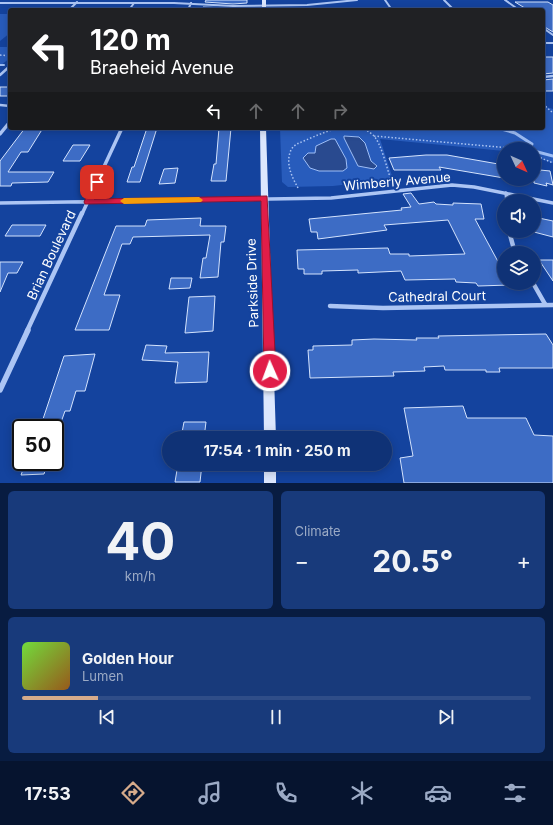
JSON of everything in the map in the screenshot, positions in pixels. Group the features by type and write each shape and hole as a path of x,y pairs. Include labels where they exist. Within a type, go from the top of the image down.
{"main road":[{"path":"264,0 264,8"},
{"name":"Parkside Drive","path":"263,130 270,371 270,431"},
{"path":"270,471 270,483"}],"street":[{"path":"71,8 79,0"},
{"path":"0,3 191,3 264,8 358,0"},
{"path":"444,0 452,8"},
{"path":"505,0 516,8"},
{"path":"130,8 134,3"},
{"path":"189,8 191,3"},
{"path":"0,75 8,68"},
{"path":"0,134 8,124"},
{"name":"Brian Boulevard","path":"0,390 121,130"},
{"name":"Wimberly Avenue","path":"0,203 331,198 452,185 506,193 553,203"},
{"path":"537,290 545,304"},
{"name":"Cathedral Court","path":"330,306 383,308 553,305"}],"path":[{"path":"545,106 553,113"},
{"path":"298,188 289,167 290,152 295,145 326,130"},
{"path":"360,130 374,136 497,147"},
{"path":"374,136 391,180"},
{"path":"541,158 553,164"}],"shaded area":[{"path":"0,14 8,14 8,35 0,41"},
{"path":"0,47 8,47 8,60 0,66"},
{"path":"545,107 553,109 553,163 541,159 541,142 497,142 497,150 380,139 393,179 333,186 288,187 282,182 280,130 545,130"},
{"path":"344,136 359,137 365,143 371,161 377,166 374,169 358,166"},
{"path":"331,139 335,139 346,159 347,168 343,171 319,171 310,168 303,158 308,153 315,153 316,146"}],"building":[{"path":"206,0 247,0 247,3 233,4 205,2"},
{"path":"515,2 548,2 553,5 553,32 545,27 545,8 525,8"},
{"path":"203,7 233,8 203,8"},
{"path":"545,57 553,57 553,73 545,74"},
{"path":"553,79 553,91 545,91 545,80"},
{"path":"0,87 8,87 8,96 0,96"},
{"path":"23,130 42,130 28,152 21,152 8,172 54,172 48,182 12,183 11,186 0,186 0,161"},
{"path":"146,130 156,130 140,182 127,182 132,167 134,167"},
{"path":"219,130 231,130 226,181 211,181 214,164 216,164"},
{"path":"73,145 90,145 80,161 63,161"},
{"path":"447,155 497,164 497,177 439,167 441,170 394,170 389,158"},
{"path":"178,168 175,183 159,184 164,169"},
{"path":"541,170 550,171 553,185 546,183 547,186 541,185"},
{"path":"411,193 419,204 434,202 436,204 453,205 453,203 481,204 484,219 475,219 497,260 497,285 478,286 476,283 456,282 455,279 405,280 401,271 358,273 358,270 322,271 322,274 304,274 304,269 298,269 297,250 388,248 390,254 409,254 409,256 465,254 448,220 384,225 387,230 318,239 317,232 311,232 309,219 402,210 401,208 411,207 403,194"},
{"path":"201,218 200,226 226,226 224,242 221,242 218,277 200,278 203,258 206,258 210,235 133,237 130,244 122,244 104,295 120,295 109,330 75,330 116,226 145,226 147,220"},
{"path":"541,218 553,221 553,237 541,234"},
{"path":"12,225 46,225 40,236 5,236"},
{"path":"541,260 553,260 553,281 541,263"},
{"path":"0,262 23,262 17,273 8,273 0,292"},
{"path":"171,278 192,278 190,288 169,289"},
{"path":"215,296 213,331 185,333 189,297"},
{"path":"546,334 553,345 553,368 499,368 500,372 486,372 486,370 445,370 444,366 424,367 425,371 393,372 394,376 310,378 308,350 313,350 313,346 352,345 352,340 417,340 416,338 439,338 438,336"},
{"path":"146,345 167,346 165,353 209,352 207,382 175,383 178,362 142,360"},
{"path":"95,354 85,391 76,391 70,411 65,411 62,419 43,419 64,356"},
{"path":"463,406 467,418 526,418 534,435 553,436 553,483 404,483 400,458 413,456 404,408"},
{"path":"184,422 206,422 205,431 182,431"},
{"path":"23,471 45,471 44,474 21,475"},
{"path":"177,471 201,471 200,482 175,482"}],"waterway":[{"path":"505,130 515,133 529,142"},
{"path":"541,153 553,156"}],"slow traffic":[{"path":"124,201 199,200"}],"route":[{"path":"97,182 88,202 265,198 264,212 270,371"}]}
